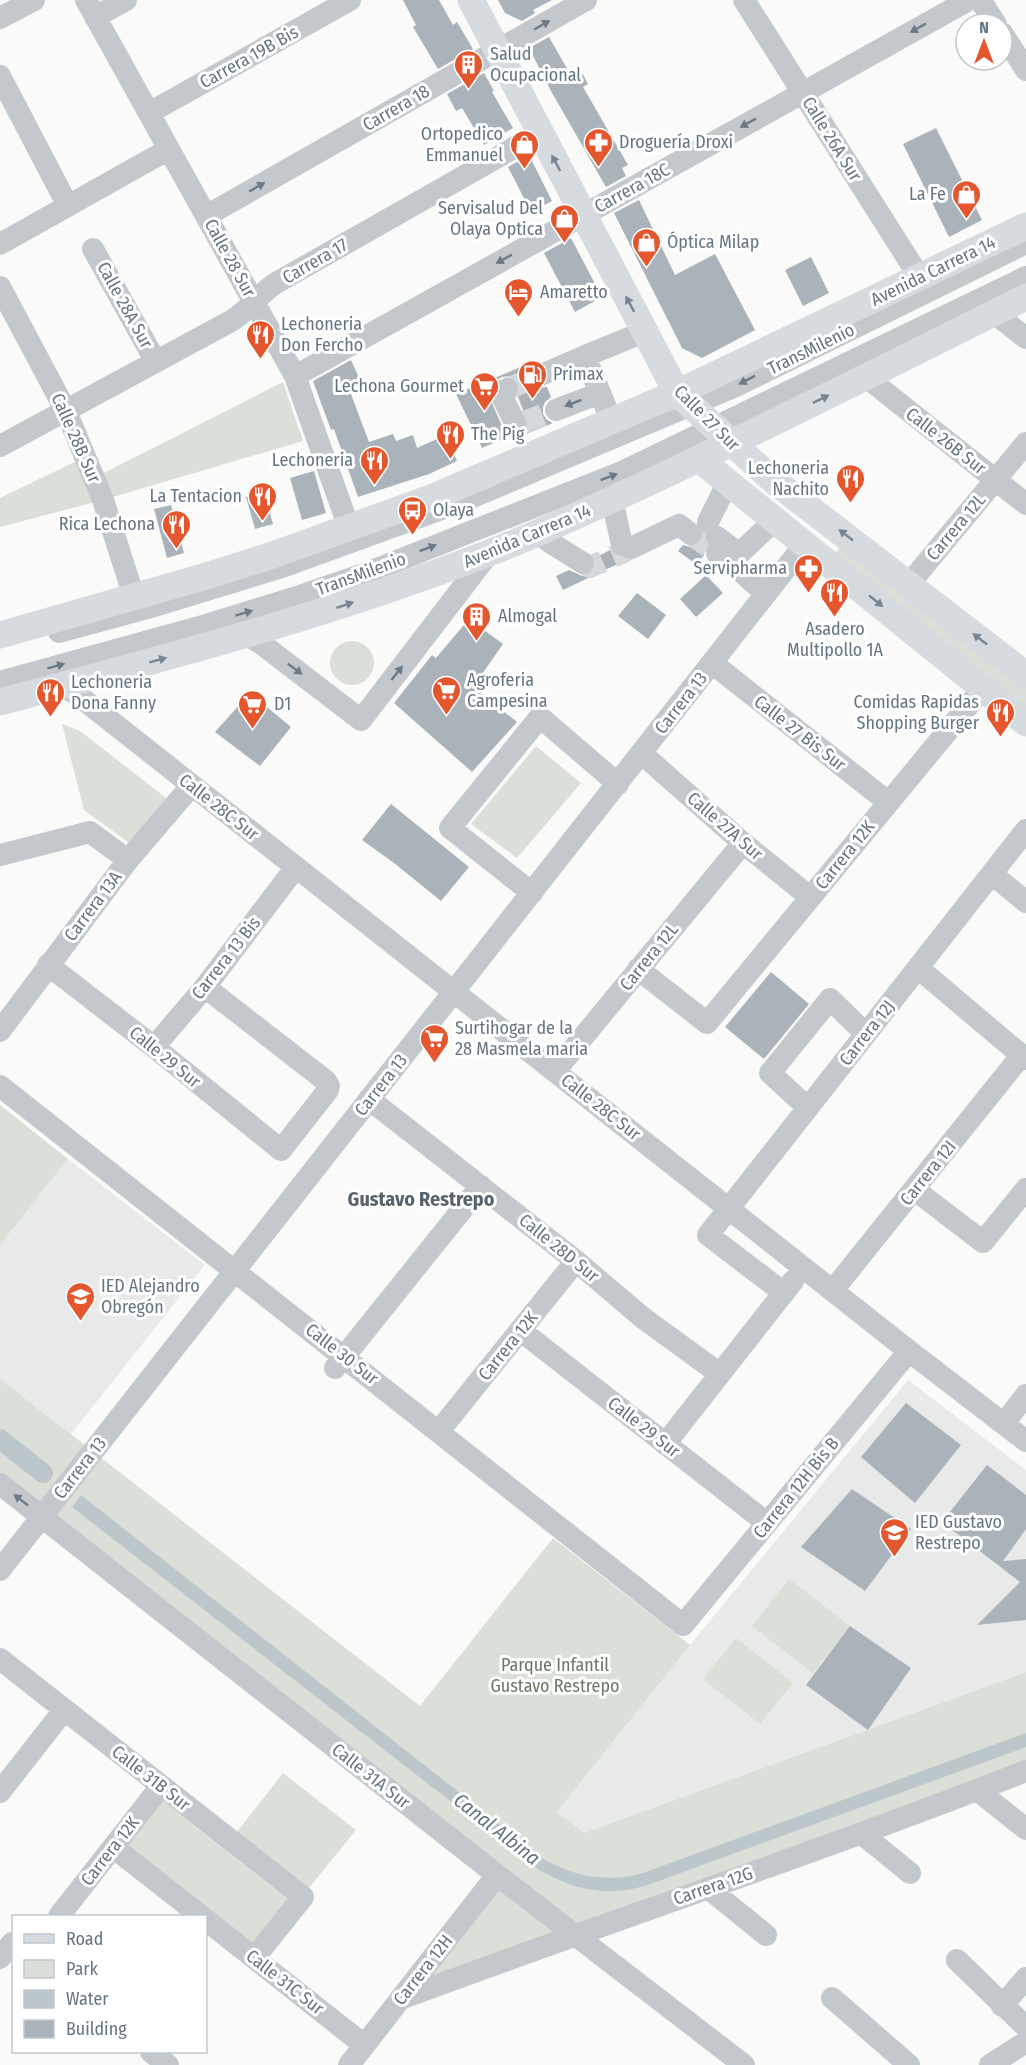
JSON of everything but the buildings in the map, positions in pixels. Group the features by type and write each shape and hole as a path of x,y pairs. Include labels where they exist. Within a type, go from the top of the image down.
{"main road":[{"name":"Calle 27 Sur","path":"471,0 644,332 684,399 718,434 774,481 1026,675"},
{"name":"Avenida Carrera 14","path":"0,635 236,567 431,498 612,422 684,399 1026,226"},
{"name":"Avenida Carrera 14","path":"0,702 247,635 378,595 489,553 539,533 699,459 718,434 866,377 1026,297"},
{"name":"Calle 27 Sur","path":"699,459 1026,723"}],"street":[{"path":"0,18 34,0"},
{"path":"91,9 126,0"},
{"name":"Carrera 19B Bis","path":"149,113 350,0"},
{"name":"Carrera 18","path":"206,216 586,0"},
{"name":"Calle 26A Sur","path":"744,0 920,278"},
{"name":"Carrera 18C","path":"295,376 969,0"},
{"name":"Calle 28 Sur","path":"91,9 295,376 349,528"},
{"path":"1014,52 1026,70"},
{"path":"0,76 68,206"},
{"name":"Carrera 17","path":"0,446 238,317 276,283 540,133"},
{"path":"0,244 169,149"},
{"name":"TransMilenio","path":"0,648 213,589 326,552 461,502 660,419 684,399 738,385 1026,243"},
{"name":"Calle 28A Sur","path":"93,249 156,362"},
{"name":"TransMilenio","path":"0,682 206,625 364,574 718,434 1026,277"},
{"name":"Calle 28B Sur","path":"0,287 66,411 103,500 134,597"},
{"path":"994,313 1026,338"},
{"path":"541,375 644,332"},
{"path":"585,356 612,422"},
{"name":"Calle 26B Sur","path":"866,377 1026,504"},
{"path":"507,389 500,392 519,424 532,456"},
{"path":"556,410 600,393"},
{"path":"660,419 682,422 718,434"},
{"name":"Carrera 12L","path":"909,584 1026,443"},
{"path":"706,535 728,482"},
{"path":"612,499 627,546 679,525 706,535 736,559 766,594"},
{"path":"736,559 775,520"},
{"path":"539,533 584,563"},
{"name":"Carrera 13","path":"0,1570 805,544"},
{"path":"247,635 361,720 489,553"},
{"name":"Calle 27 Bis Sur","path":"712,663 888,802"},
{"name":"Calle 28C Sur","path":"62,686 79,696 803,1268 1026,1441"},
{"name":"Carrera 12K","path":"638,969 707,1023 982,688"},
{"path":"532,893 450,828 540,717 618,784"},
{"name":"Calle 27A Sur","path":"641,753 743,843 810,897"},
{"name":"Carrera 13A","path":"0,1031 128,860 192,785"},
{"name":"Carrera 12J","path":"784,1293 708,1235 1026,831"},
{"path":"0,855 90,832 128,860"},
{"name":"Carrera 12L","path":"555,1071 743,843"},
{"name":"Carrera 13 Bis","path":"154,1047 205,987 296,867"},
{"path":"992,874 1026,902"},
{"name":"Calle 29 Sur","path":"48,965 281,1150 329,1086 326,1081 205,987"},
{"path":"918,968 1023,1057"},
{"path":"808,1108 770,1073 830,999 866,1034"},
{"name":"Carrera 12I","path":"833,1290 1023,1057"},
{"name":"Calle 30 Sur","path":"0,1086 235,1270 340,1362 439,1431 502,1490 683,1625"},
{"name":"Calle 28D Sur","path":"369,1100 576,1261 643,1318 720,1374"},
{"path":"340,1362 480,1186"},
{"path":"915,1190 983,1242 1026,1189"},
{"name":"Carrera 12K","path":"439,1431 576,1261"},
{"path":"665,1444 803,1268"},
{"name":"Calle 29 Sur","path":"520,1330 767,1523"},
{"name":"Carrera 12H Bis B","path":"683,1625 909,1351"},
{"path":"1004,1423 1026,1395"},
{"name":"Calle 31A Sur","path":"0,1484 496,1875 744,2065"},
{"name":"Calle 31B Sur","path":"0,1659 303,1897 254,1958"},
{"path":"0,1792 64,1710"},
{"name":"Carrera 12G","path":"400,1999 862,1834 1026,1772"},
{"name":"Carrera 12K","path":"61,1915 161,1786"},
{"path":"977,1790 1026,1829"},
{"path":"862,1834 910,1873"},
{"path":"113,1847 198,1915"},
{"name":"Carrera 12H","path":"349,2065 496,1875"},
{"path":"708,1888 766,1935"},
{"name":"Calle 31C Sur","path":"207,1921 364,2045"},
{"path":"957,1960 1026,2027"},
{"path":"1002,2006 1026,1978"},
{"path":"832,1998 909,2065"},
{"path":"990,2065 1026,2042"},
{"path":"152,2053 168,2065"}],"shaded area":[{"name":"IED Alejandro Obregón","path":"68,1159 205,1265 71,1434 0,1379 0,1245"},
{"name":"IED Gustavo Restrepo","path":"908,1380 1026,1470 1026,1672 584,1833 557,1812 690,1645"}],"green space":[{"path":"283,382 303,441 103,500 0,527 0,498 85,457 94,478"},
{"path":"844,542 1026,685 1026,707 833,556"},
{"path":"352,641 367,648 374,663 367,678 352,685 337,678 330,663 337,648"},
{"path":"62,724 80,731 170,801 132,845 84,810"},
{"path":"536,746 581,783 517,858 471,824"},
{"path":"0,1105 68,1159 0,1245"},
{"name":"Parque Infantil Gustavo Restrepo","path":"0,1379 420,1706 553,1538 690,1645 557,1812 584,1833 1026,1672 1026,1763 422,1983 506,1875 0,1474"},
{"path":"789,1579 850,1626 813,1673 752,1626"},
{"path":"736,1638 793,1683 760,1724 703,1679"},
{"path":"283,1773 356,1830 308,1889 236,1833"},
{"path":"160,1799 291,1902 254,1947 124,1845"}],"water":[{"path":"0,1433 43,1468 35,1478 0,1451"},
{"path":"81,1495 545,1860 569,1871 605,1878 643,1873 1026,1733 1026,1747 645,1886 616,1891 578,1887 539,1870 72,1507"}],"waterway":[{"name":"Canal Albina","path":"0,1439 43,1473"}],"tunnel":[{"path":"507,389 541,375"},
{"path":"522,423 556,410"},
{"path":"691,534 709,547"},
{"path":"583,563 590,567 624,552 622,545"}],"place":[{"name":"Salud Ocupacional","path":"469,90"},
{"name":"Droguería Droxi","path":"598,168"},
{"name":"Ortopedico Emmanuel","path":"524,170"},
{"name":"La Fe","path":"967,220"},
{"name":"Servisalud Del Olaya Optica","path":"564,244"},
{"name":"Óptica Milap","path":"646,268"},
{"name":"Amaretto","path":"519,318"},
{"name":"Lechoneria Don Fercho","path":"260,360"},
{"name":"Primax","path":"532,400"},
{"name":"Lechona Gourmet","path":"485,412"},
{"name":"The Pig","path":"450,460"},
{"name":"Lechoneria","path":"374,486"},
{"name":"Lechoneria Nachito","path":"850,504"},
{"name":"La Tentacion","path":"263,522"},
{"name":"Olaya","path":"412,536"},
{"name":"Rica Lechona","path":"176,550"},
{"name":"Servipharma","path":"808,594"},
{"name":"Asadero Multipollo 1A","path":"835,618"},
{"name":"Almogal","path":"477,642"},
{"name":"Agroferia Campesina","path":"446,716"},
{"name":"Lechoneria Dona Fanny","path":"50,718"},
{"name":"D1","path":"253,730"},
{"name":"Comidas Rapidas Shopping Burger","path":"1000,738"},
{"name":"Surtihogar de la 28 Masmela maria","path":"434,1064"},
{"name":"IED Alejandro Obregón","path":"80,1322"},
{"name":"IED Gustavo Restrepo","path":"894,1558"}],"district":[{"name":"Gustavo Restrepo","path":"421,1199"}]}
